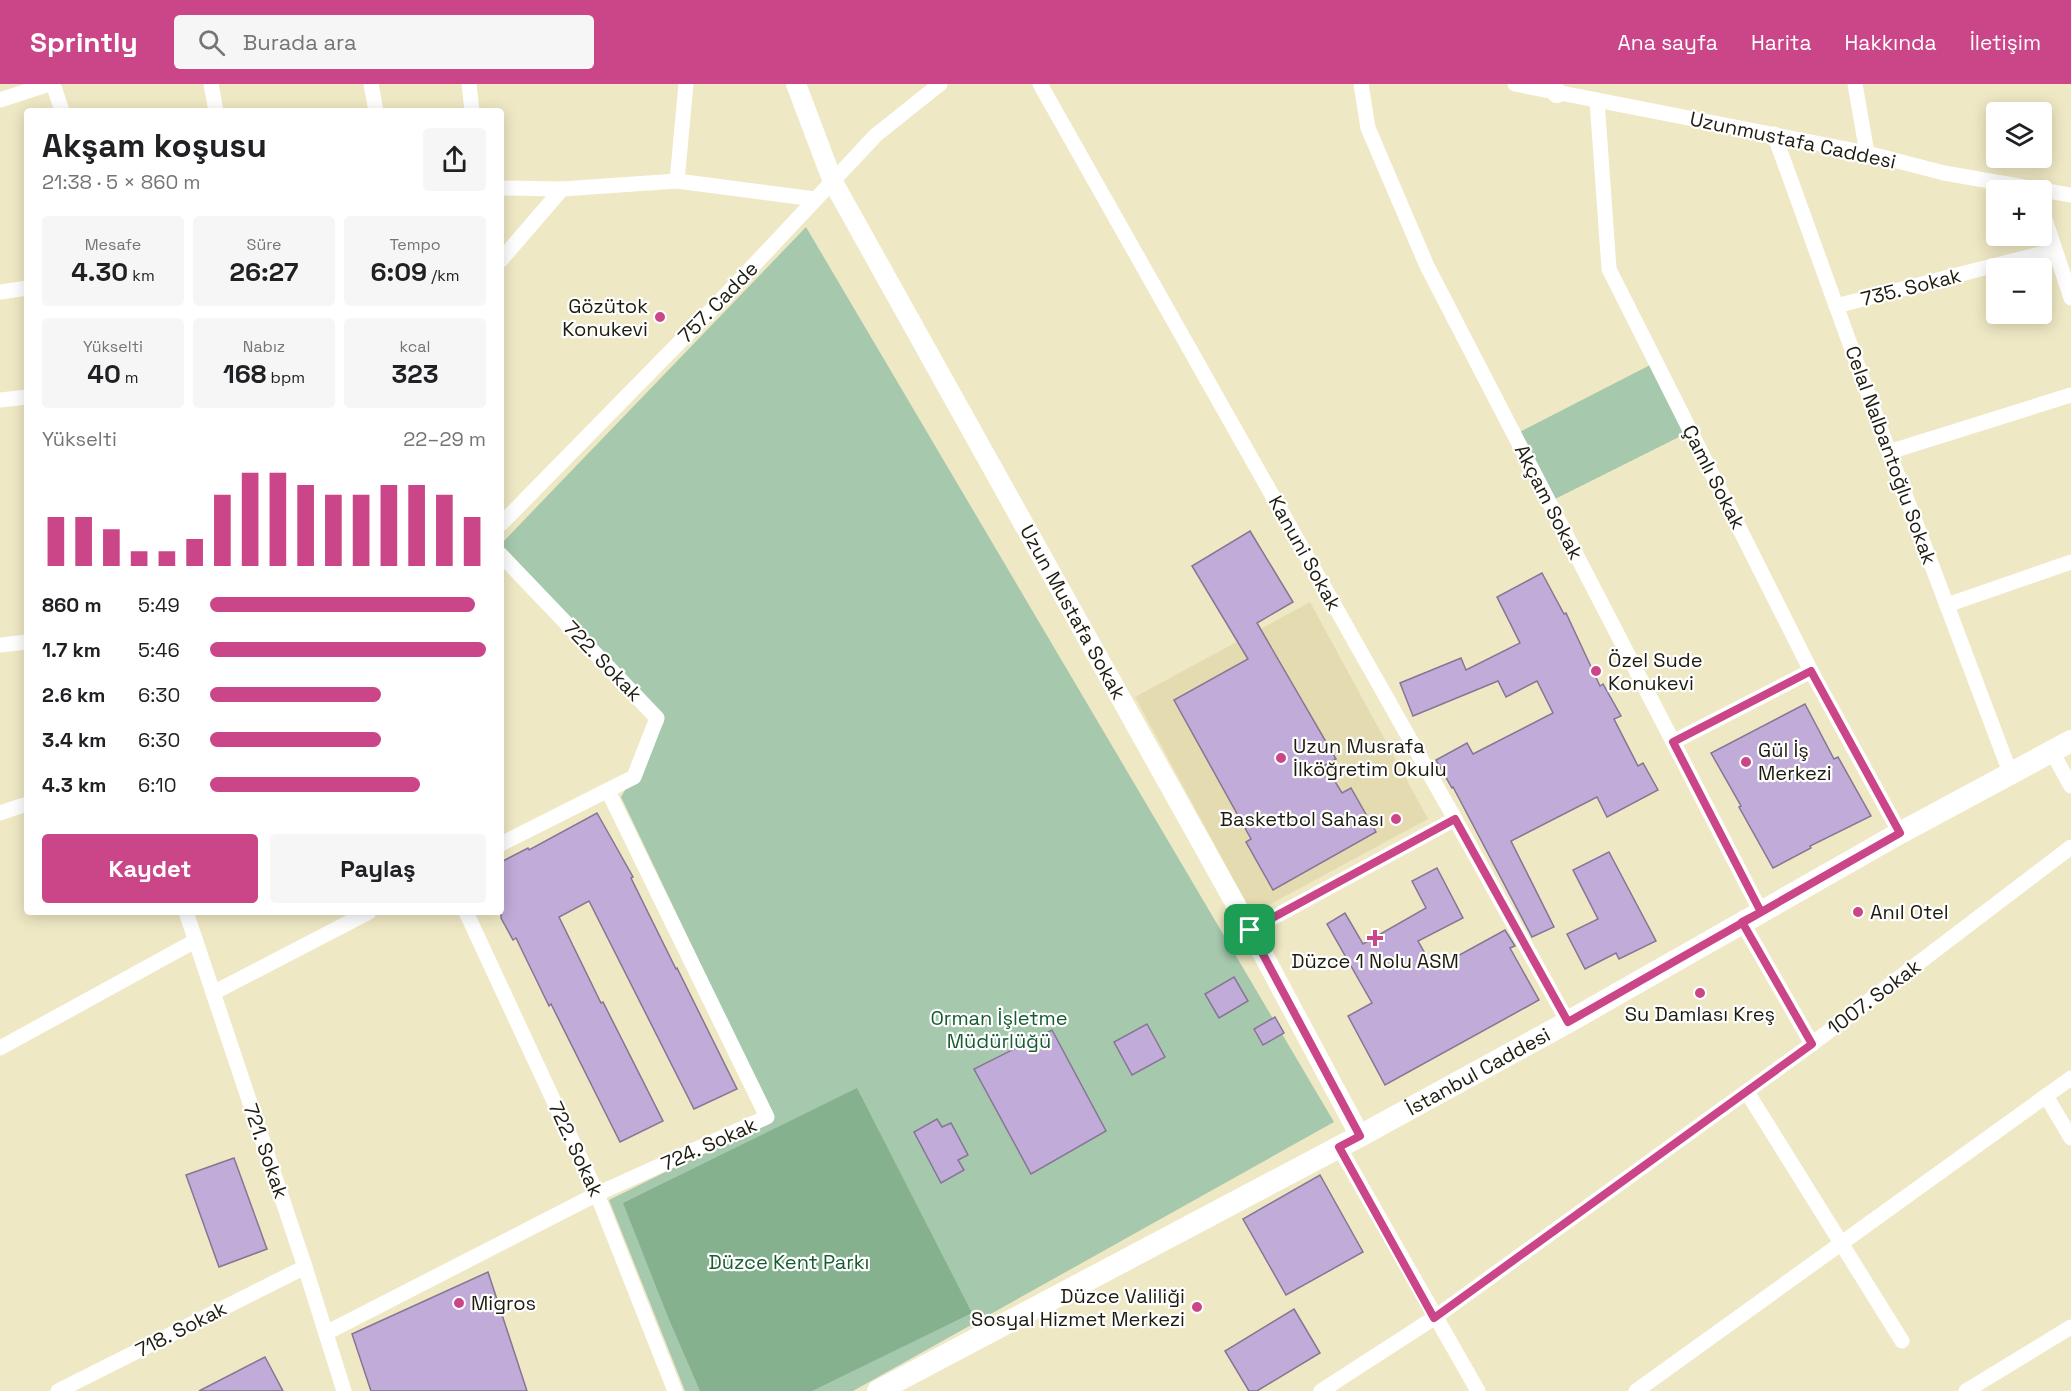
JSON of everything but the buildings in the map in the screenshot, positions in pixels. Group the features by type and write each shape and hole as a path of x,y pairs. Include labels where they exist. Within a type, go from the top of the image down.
{"main road":[{"name":"İstanbul Caddesi","path":"878,1391 1360,1136 1568,1022 1900,833 2062,746"}],"street":[{"path":"211,84 215,108"},
{"path":"371,84 375,108"},
{"path":"469,84 472,108"},
{"path":"677,181 686,84"},
{"name":"Uzun Mustafa Sokak","path":"796,84 833,182 1250,930 1360,1136"},
{"name":"757. Cadde","path":"504,521 721,300 876,135 940,84"},
{"name":"Kanuni Sokak","path":"1040,84 1568,1022"},
{"name":"Akçam Sokak","path":"1360,84 1368,128 1427,266 1673,742 1751,917 1812,1044"},
{"name":"Uzunmustafa Caddesi","path":"1515,84 1553,88 1597,100 1868,153 1944,173 1986,181"},
{"path":"1855,84 1868,153"},
{"path":"0,100 43,85 60,108"},
{"name":"Çamlı Sokak","path":"1597,100 1609,269 1811,671 1900,833"},
{"name":"Celal Nalbantoğlu Sokak","path":"1774,135 1889,452 2011,775"},
{"path":"504,188 562,189 677,181 815,199"},
{"path":"504,257 562,189"},
{"name":"Uzunmustafa Caddesi","path":"2052,192 2071,195"},
{"path":"2052,241 2071,298"},
{"name":"735. Sokak","path":"1836,306 2055,250"},
{"path":"0,292 24,288"},
{"path":"1889,452 2071,395"},
{"path":"0,400 24,397"},
{"name":"722. Sokak","path":"504,558 657,718 634,777 504,843"},
{"path":"1947,605 2071,562"},
{"path":"0,645 24,642"},
{"path":"1673,742 1811,671"},
{"path":"2062,746 2071,786"},
{"name":"724. Sokak","path":"326,1333 597,1194 767,1117 608,791"},
{"path":"0,813 24,805"},
{"path":"1250,930 1455,819"},
{"name":"1007. Sokak","path":"1321,1391 1434,1318 1747,1092 2071,847"},
{"name":"721. Sokak","path":"187,915 305,1267 344,1391"},
{"path":"213,993 363,915"},
{"name":"722. Sokak","path":"467,915 597,1194 675,1391"},
{"path":"0,1048 195,942"},
{"path":"1636,1391 2071,1078"},
{"path":"1747,1092 1902,1341"},
{"path":"2046,1096 2071,1138"},
{"path":"1339,1147 1434,1318 1478,1391"},
{"name":"718. Sokak","path":"58,1391 305,1267"},
{"path":"1974,1389 2071,1327"}],"shaded area":[{"name":"Uzun Musrafa İlköğretim Okulu","path":"1310,602 1428,819 1252,914 1135,697"}],"green space":[{"name":"Orman İşletme Müdürlüğü","path":"806,227 1334,1122 853,1391 685,1391 609,1200 774,1118 621,797 664,722 504,547 504,541"},
{"path":"1656,362 1691,431 1549,502 1514,435"},
{"name":"Düzce Kent Parkı","path":"857,1088 972,1313 812,1391 700,1391 623,1203"}],"place":[{"name":"Gözütok Konukevi","path":"660,317"},
{"name":"Özel Sude Konukevi","path":"1596,671"},
{"name":"Uzun Musrafa İlköğretim Okulu","path":"1281,758"},
{"name":"Gül İş Merkezi","path":"1746,762"},
{"name":"Basketbol Sahası","path":"1396,819"},
{"name":"Anıl Otel","path":"1858,912"},
{"name":"Düzce 1 Nolu ASM","path":"1375,938"},
{"name":"Su Damlası Kreş","path":"1700,993"},
{"name":"Migros","path":"459,1303"},
{"name":"Düzce Valiliği Sosyal Hizmet Merkezi","path":"1197,1307"}],"route":[{"path":"1250,930 1360,1136 1339,1147 1434,1318 1812,1044 1742,922 1761,912 1673,742 1811,671 1900,833 1761,912 1568,1022 1455,819 1250,930"}]}
